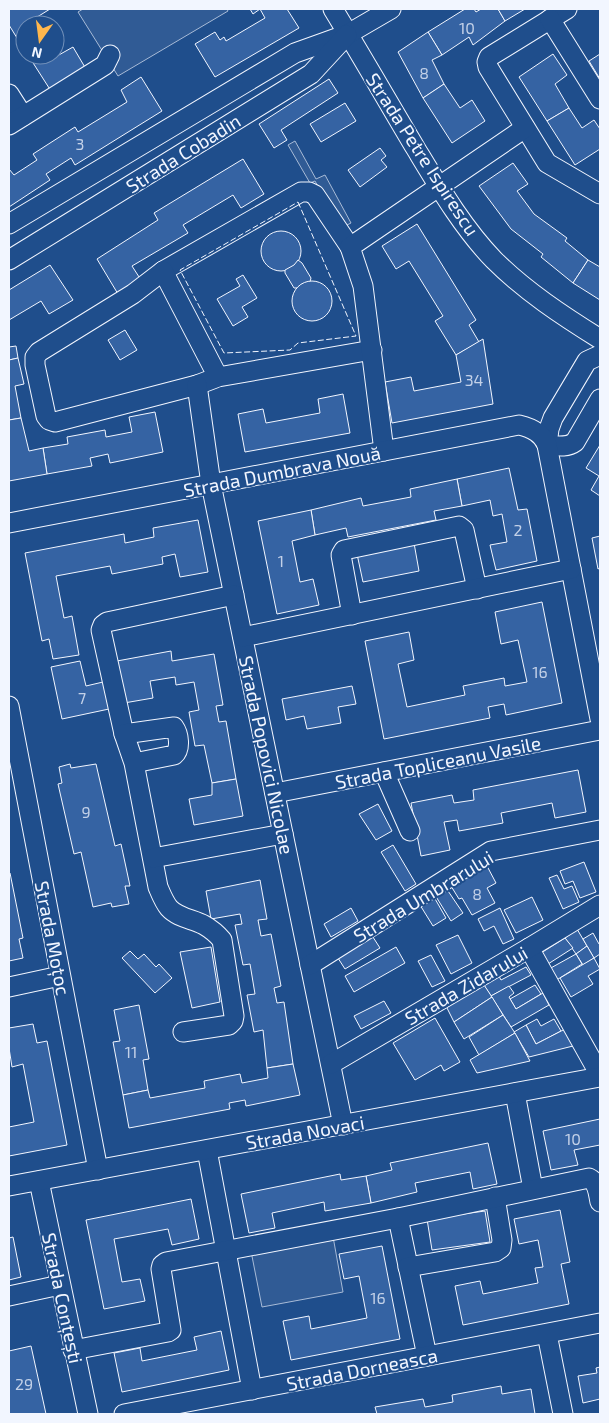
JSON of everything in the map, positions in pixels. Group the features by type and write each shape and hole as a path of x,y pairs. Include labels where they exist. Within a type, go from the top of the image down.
{"street":[{"name":"Strada Petre Ispirescu","path":"333,9 439,187 469,230 511,276 600,339"},
{"name":"Strada Cobadin","path":"9,224 295,53 348,34 391,9"},
{"path":"567,9 489,57 487,62 488,68 546,163 599,191"},
{"path":"550,19 600,99"},
{"name":"Strada Cobadin","path":"9,260 311,74 348,34"},
{"path":"9,94 16,120 105,65 110,55"},
{"path":"350,247 525,128"},
{"path":"372,350 218,377 197,385 55,422 49,420 46,416 35,365 35,358 39,352 133,294 163,271 301,192 309,192 315,195 350,247 363,286 372,350 384,451"},
{"path":"163,271 218,377"},
{"path":"600,355 587,361 554,418 549,429 547,445 600,719"},
{"name":"Strada Popovici Nicolae","path":"197,385 212,484 343,1125"},
{"path":"547,445 570,446 575,442 600,399"},
{"name":"Strada Dumbrava Nouă","path":"9,522 520,425 536,431 544,437 547,445"},
{"path":"352,615 342,553 344,550 459,526 463,528 477,589"},
{"path":"243,637 571,570"},
{"path":"183,1032 229,1024 233,1021 234,1016 222,940 216,933 203,925 178,915 170,909 158,887 134,763 124,734 102,630 103,625 107,622 234,595"},
{"name":"Strada Moțoc","path":"9,706 15,769 60,976 98,1170"},
{"path":"124,734 168,727 174,727 176,730 179,749 177,753 134,763"},
{"name":"Strada Topliceanu Vasile","path":"275,793 600,730"},
{"path":"384,772 410,831"},
{"name":"Strada Umbrarului","path":"310,965 491,851 600,830"},
{"path":"153,858 283,834"},
{"name":"Strada Zidarului","path":"331,1064 600,905"},
{"path":"529,948 600,1076"},
{"path":"9,987 60,976"},
{"name":"Strada Novaci","path":"9,1186 600,1076"},
{"path":"515,1093 533,1189"},
{"path":"207,1150 252,1390"},
{"path":"73,1350 171,1330 172,1326 161,1269 162,1265 166,1262 398,1218 588,1178 594,1180 596,1184 600,1202"},
{"name":"Strada Conțești","path":"39,1181 73,1350 88,1414"},
{"path":"408,1267 496,1252 501,1248 502,1240 495,1198"},
{"path":"398,1218 426,1356"},
{"path":"9,1296 60,1285"},
{"name":"Strada Dorneasca","path":"124,1414 189,1408 252,1390 600,1324"},
{"path":"547,1334 563,1414"}],"shaded area":[{"path":"83,9 227,9 228,11 118,76 78,12"},
{"path":"295,141 316,179 325,175 351,223 341,228 315,181 310,183 288,145"},
{"path":"332,1231 343,1292 262,1307 250,1246"}],"building":[{"path":"9,9 50,9 40,15 15,15 15,35 9,25"},
{"path":"250,9 260,9 253,14"},
{"path":"260,9 287,9 299,28 215,77 195,44 215,32 220,40 224,37 226,41 265,18"},
{"path":"465,9 474,9 476,12 481,9 498,9 505,21 473,45 469,37 442,55 428,32"},
{"path":"498,9 525,9 505,21"},
{"path":"428,32 442,55 432,60 444,84 423,98 398,52"},
{"path":"73,47 86,69 51,91 34,65 65,65 65,52"},
{"path":"553,54 567,75 555,84 569,108 547,121 519,77"},
{"path":"600,54 600,79 589,61"},
{"path":"141,77 162,111 75,165 71,158 46,174 50,180 9,207 9,169 14,175 37,160 33,154 75,127 78,132 127,102 121,90"},
{"path":"329,79 338,93 281,130 287,140 274,148 259,124"},
{"path":"444,84 460,108 472,100 485,121 452,143 423,98"},
{"path":"345,103 356,121 321,142 310,124"},
{"path":"569,108 582,128 594,120 600,129 600,149 575,165 547,121"},
{"path":"380,148 386,156 381,160 387,167 360,187 348,170"},
{"path":"243,159 264,194 241,208 233,195 183,225 188,233 132,266 141,280 118,294 97,259 158,220 154,213"},
{"path":"513,163 528,184 517,191 534,214 567,238 565,241 588,260 573,283 541,257 543,254 511,229 479,186"},
{"path":"417,224 476,320 469,325 479,342 456,355 435,321 443,316 409,261 396,269 382,246"},
{"path":"281,231 295,237 301,251 295,265 281,271 267,265 261,251 267,237"},
{"path":"298,260 311,278 310,282 294,288 285,270 294,265"},
{"path":"588,260 600,267 600,300 573,283"},
{"path":"50,265 73,300 49,314 41,301 9,320 9,290"},
{"path":"243,275 257,298 242,307 248,317 233,326 217,299 240,286 236,279"},
{"path":"312,281 326,287 332,301 326,315 312,321 298,315 292,301 298,287"},
{"path":"125,330 137,350 120,360 108,340"},
{"path":"483,339 493,404 392,423 385,382 411,377 414,391 461,382 456,355"},
{"path":"16,346 18,358 9,360 9,347"},
{"path":"18,358 24,384 15,386 21,418 9,420 9,360"},
{"path":"343,394 350,433 245,452 238,414 263,409 266,423 320,413 318,399"},
{"path":"155,412 163,452 110,463 108,454 90,458 92,466 47,474 43,448 68,444 67,437 105,430 106,437 132,432 129,417"},
{"path":"21,418 29,451 43,448 47,474 9,481 9,420"},
{"path":"600,445 600,496 591,490 599,476 586,468"},
{"path":"509,468 518,510 527,509 537,561 496,570 490,545 507,542 502,514 493,516 490,500 462,506 457,479"},
{"path":"457,479 462,506 434,511 436,520 348,537 346,528 315,535 311,510 361,498 363,506 411,497 410,489"},
{"path":"311,510 315,535 292,541 300,582 313,579 319,605 277,614 258,521"},
{"path":"198,520 208,572 180,577 175,554 162,557 163,564 112,574 110,566 56,576 64,618 72,616 79,655 53,659 49,639 42,641 25,553 124,534 125,543 154,537 153,528"},
{"path":"600,536 600,568 598,569 592,538"},
{"path":"414,543 419,571 363,582 357,554"},
{"path":"542,602 562,703 506,715 504,704 488,707 490,718 384,739 365,641 409,632 414,660 398,664 407,707 465,695 463,686 504,678 505,686 527,682 518,640 501,644 495,612"},
{"path":"171,651 172,661 214,654 223,705 216,706 219,722 226,721 236,779 212,783 204,745 195,746 189,712 199,710 194,682 176,685 175,677 150,681 153,698 124,703 117,661"},
{"path":"80,661 86,686 103,682 109,709 62,719 51,667"},
{"path":"352,686 356,704 338,707 341,723 307,729 304,716 286,720 282,699"},
{"path":"70,764 71,768 96,764 115,846 121,844 130,886 125,886 129,904 112,907 111,903 93,907 81,852 74,854 58,784 62,783 59,767"},
{"path":"578,770 586,812 555,818 552,803 501,813 503,823 459,831 457,820 444,822 450,850 421,856 411,803 452,795 454,803 474,800 473,790"},
{"path":"236,779 243,816 194,825 189,799 212,795 212,783"},
{"path":"378,804 392,831 376,840 359,814"},
{"path":"393,845 416,884 405,891 381,852"},
{"path":"584,862 596,892 580,898 573,881 565,884 560,871"},
{"path":"487,866 496,883 487,888 495,903 472,915 462,898 459,899 451,886"},
{"path":"9,873 23,938 19,939 23,958 9,961"},
{"path":"557,875 564,889 572,886 579,902 563,909 549,878"},
{"path":"260,880 267,919 258,920 261,936 271,934 281,986 274,988 277,1003 284,1002 293,1064 267,1068 263,1030 254,1032 247,995 255,994 250,964 243,965 235,925 242,924 240,914 211,919 206,891"},
{"path":"446,888 463,913 451,921 435,895"},
{"path":"434,897 446,918 433,926 420,905"},
{"path":"532,897 543,920 516,933 504,910"},
{"path":"351,908 358,921 331,937 324,924"},
{"path":"500,908 514,939 503,944 494,926 484,931 478,919"},
{"path":"577,929 587,946 576,954 565,938"},
{"path":"593,933 600,944 600,954 594,958 583,939"},
{"path":"371,934 380,948 345,969 336,955"},
{"path":"458,935 472,963 451,974 436,945"},
{"path":"565,938 573,948 548,964 541,953"},
{"path":"587,946 594,958 583,965 576,954"},
{"path":"211,947 220,1002 192,1008 180,952"},
{"path":"396,947 405,963 354,992 345,976"},
{"path":"130,951 138,959 144,954 156,967 159,964 172,978 155,993 122,958"},
{"path":"576,954 582,964 555,981 549,969"},
{"path":"431,955 445,981 432,987 418,961"},
{"path":"594,958 600,969 588,976 593,984 571,997 560,978"},
{"path":"526,967 531,975 491,996 482,982 498,974 501,980"},
{"path":"482,982 492,997 454,1022 446,1006"},
{"path":"535,985 541,994 516,1009 510,999"},
{"path":"509,986 514,993 509,997 516,1009 543,993 549,1005 511,1027 491,996"},
{"path":"492,997 503,1015 464,1039 454,1022"},
{"path":"384,1001 391,1013 361,1029 354,1016"},
{"path":"139,1005 149,1059 143,1060 148,1090 123,1095 113,1042 120,1041 114,1010"},
{"path":"503,1015 515,1033 479,1055 469,1037"},
{"path":"435,1018 460,1062 444,1071 441,1065 415,1080 393,1043"},
{"path":"537,1019 541,1026 554,1019 561,1031 536,1044 526,1025"},
{"path":"33,1024 37,1043 47,1041 67,1145 9,1156 9,1127 34,1122 23,1064 12,1067 9,1048 9,1028"},
{"path":"526,1025 536,1044 567,1028 577,1045 529,1057 514,1032"},
{"path":"515,1033 530,1061 477,1073 470,1060"},
{"path":"293,1064 300,1095 246,1106 245,1100 229,1103 230,1109 129,1128 123,1095 148,1090 150,1098 205,1088 204,1081 240,1074 242,1083 268,1078 267,1068"},
{"path":"600,1119 600,1145 574,1150 578,1165 551,1170 543,1131"},
{"path":"488,1143 497,1184 473,1189 470,1172 415,1183 417,1192 371,1203 366,1176 392,1170 390,1163"},
{"path":"340,1174 341,1180 366,1176 371,1203 325,1211 324,1202 272,1213 275,1228 249,1233 241,1194"},
{"path":"191,1199 199,1239 172,1245 168,1229 114,1239 122,1282 140,1279 145,1301 104,1309 86,1220"},
{"path":"560,1210 570,1262 561,1264 569,1304 463,1325 455,1286 480,1281 483,1294 538,1283 535,1268 543,1267 538,1240 519,1244 514,1219"},
{"path":"485,1211 490,1242 432,1250 427,1219"},
{"path":"13,1237 21,1277 9,1280 9,1238"},
{"path":"382,1246 400,1339 291,1360 283,1321 309,1316 311,1329 367,1318 359,1276 344,1279 339,1254"},
{"path":"221,1331 229,1370 122,1392 114,1353 140,1348 142,1361 197,1350 194,1337"},
{"path":"31,1346 46,1414 9,1414 9,1351"},
{"path":"600,1367 600,1399 583,1403 578,1376 597,1373 596,1368"},
{"path":"501,1386 502,1394 531,1389 535,1414 377,1414 375,1407 423,1399 425,1407 453,1402 452,1395"}],"fence":[{"path":"298,202 356,336 298,343 290,350 224,353 180,270 298,202"}]}
